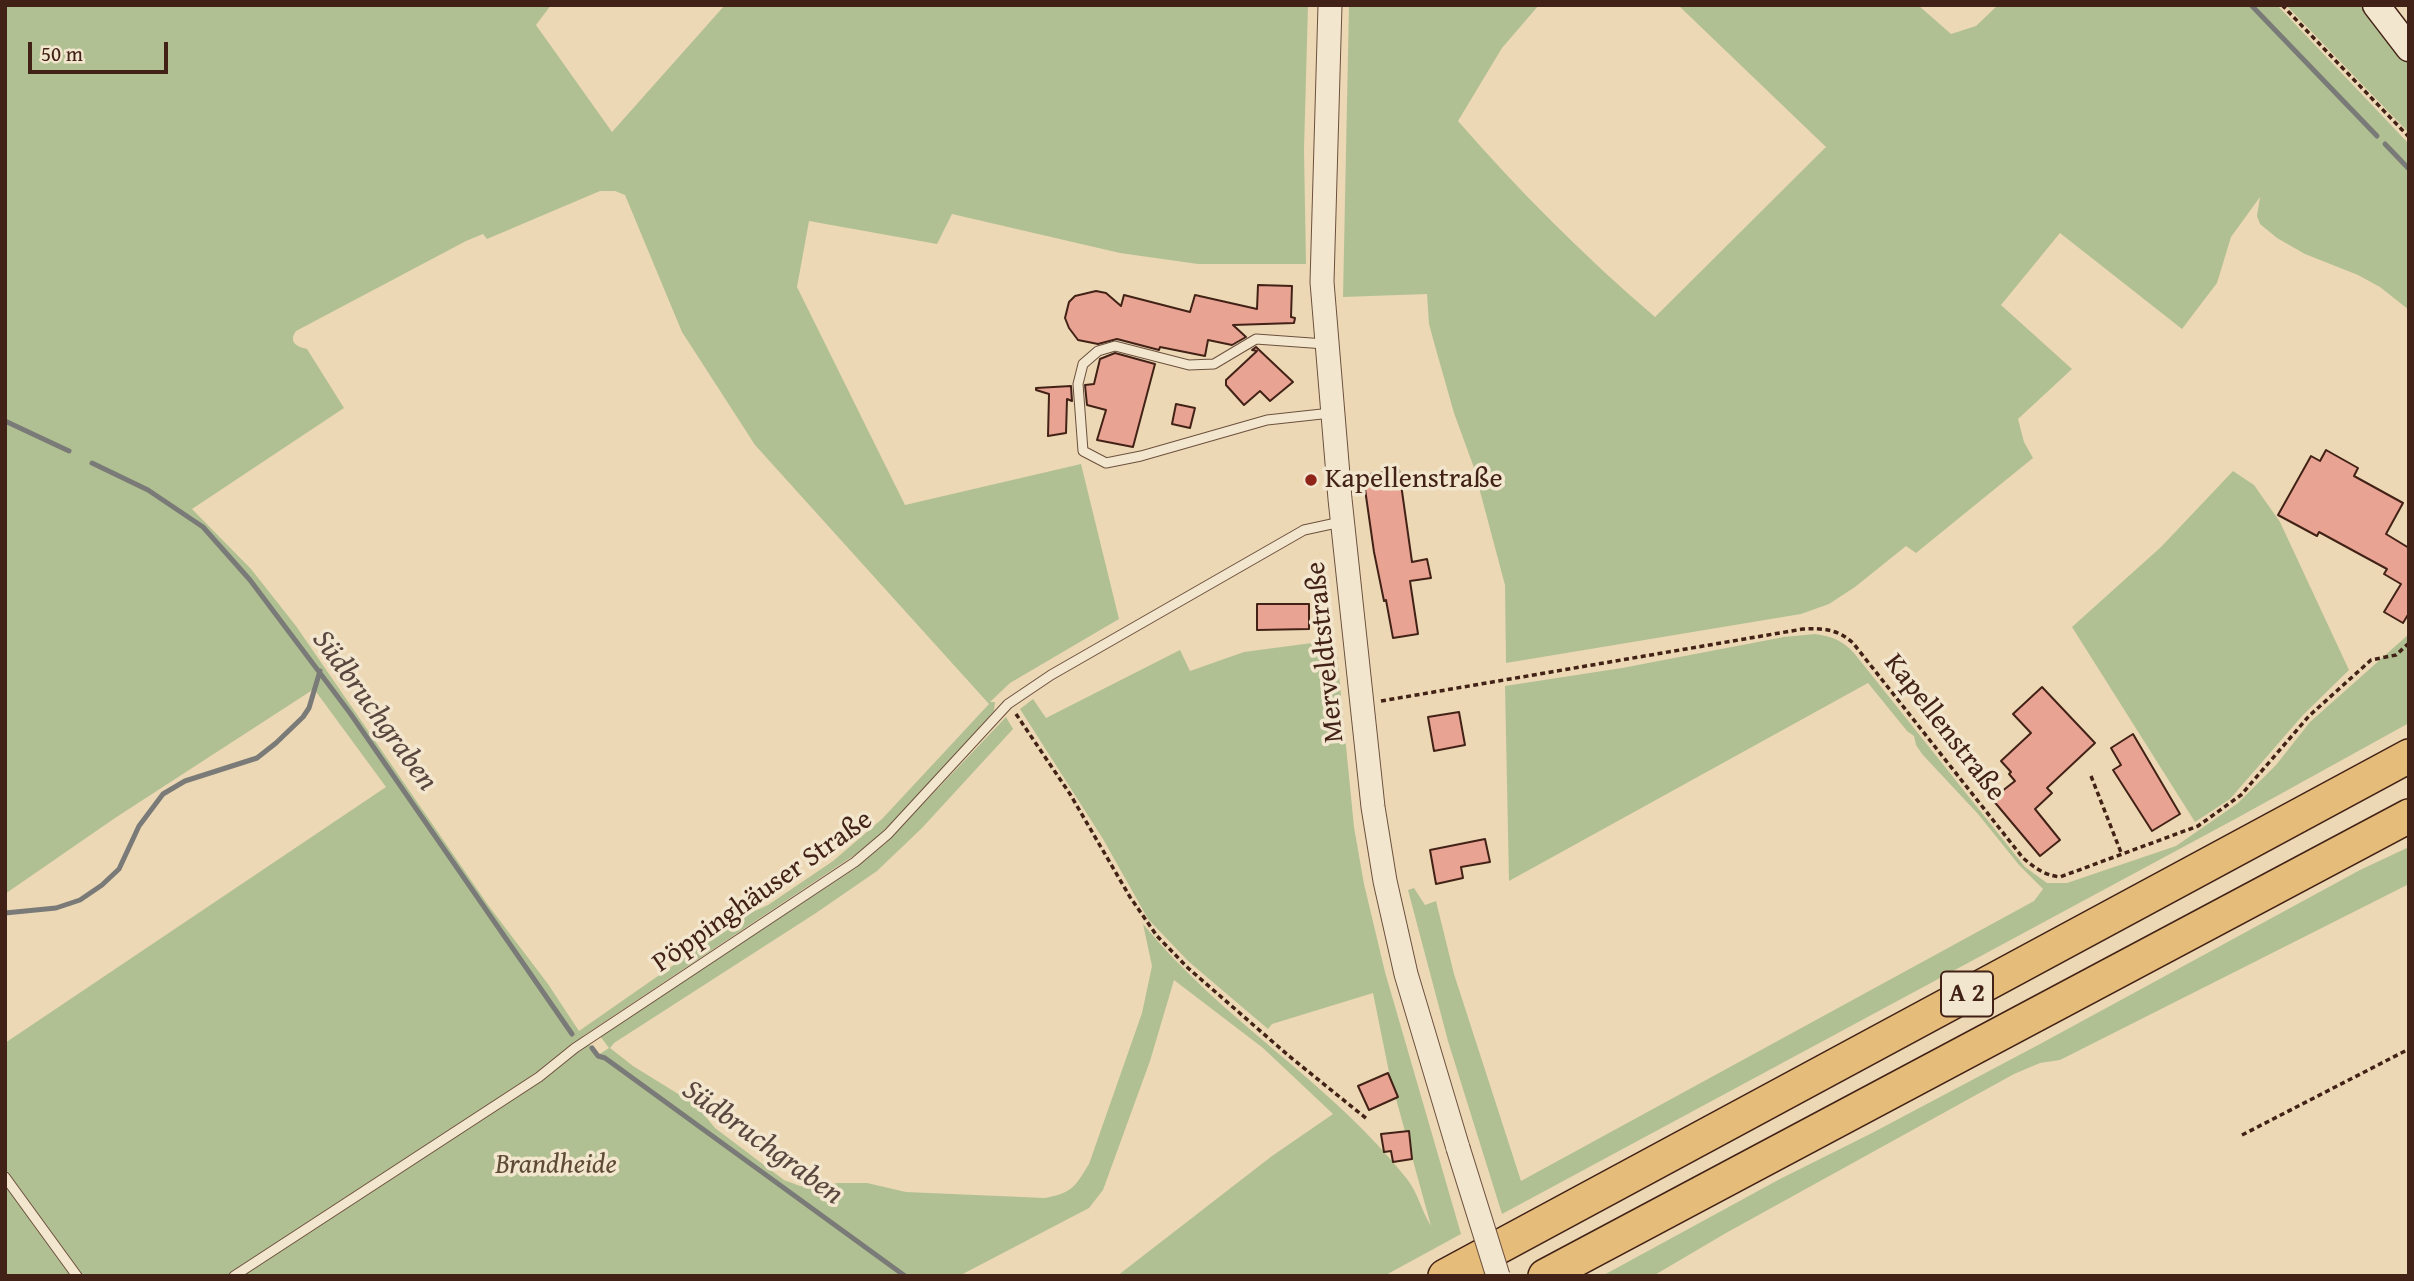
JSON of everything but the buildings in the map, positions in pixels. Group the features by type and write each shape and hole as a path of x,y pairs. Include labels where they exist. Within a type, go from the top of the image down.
{"highway":[{"name":"A 2","path":"1445,1276 2409,757"},
{"name":"A 2","path":"1545,1276 2409,816"},
{"path":"2370,837 2409,826"}],"main road":[{"path":"2376,5 2409,48"}],"street":[{"name":"Merveldtstraße","path":"1330,5 1322,282 1343,521 1373,807 1385,881 1406,974 1498,1276"}],"lane":[{"path":"1328,344 1282,343 1256,339 1214,364 1189,365 1115,346 1098,351 1083,364 1078,384 1083,451 1106,463 1141,456 1267,420 1333,413"},
{"name":"Pöppinghäuser Straße","path":"234,1276 539,1077 575,1048 855,862 888,834 1008,704 1051,675 1304,530 1343,521"},
{"path":"5,1177 77,1276"}],"path":[{"path":"2282,5 2409,137"},
{"name":"Kapellenstraße","path":"1361,705 1785,632 1824,629 1844,635 1853,643 2023,858 2036,870 2050,876 2066,876 2198,826 2230,804 2269,764 2309,716 2371,660 2396,655 2409,643"},
{"path":"1008,704 1070,794 1129,897 1157,936 1188,968 1344,1103 1367,1119"},
{"path":"2091,776 2122,855"},
{"path":"2242,1135 2409,1049"}],"green space":[{"name":"Brandheide","path":"5,5 551,5 536,25 612,132 725,5 1308,5 1304,150 1306,264 1198,264 1120,253 952,214 937,244 809,221 797,287 905,505 1081,464 1119,619 1010,683 990,702 995,702 994,711 896,819 865,848 583,1036 598,1055 609,1048 600,1036 856,868 886,843 1006,717 1013,729 922,828 877,871 610,1048 633,1066 696,1105 715,1128 784,1180 800,1186 867,1183 906,1192 1045,1198 1054,1196 1072,1188 1089,1164 1142,1013 1152,966 1143,924 1206,991 1311,1081 1377,1144 1411,1184 1431,1226 1390,1077 1373,993 1272,1024 1268,1029 1188,961 1148,919 1103,839 1020,709 1033,699 1046,718 1180,650 1190,671 1244,652 1327,641 1328,655 1337,655 1354,827 1364,884 1385,972 1461,1234 1384,1276 1117,1276 1272,1156 1333,1114 1263,1048 1174,980 1150,1061 1103,1190 1089,1208 959,1276 5,1276 5,1043 386,787 314,689 115,818 5,894","holes":["600,191 615,191 625,195 682,332 755,445 989,704 882,819 833,861 768,905 724,930 579,1031 548,984 488,905 296,626 251,569 192,509 344,408 307,349 293,341 296,331 466,241 483,234 487,239"]},
{"path":"1349,5 1539,5 1502,48 1458,121 1553,223 1655,317 1826,147 1678,5 1918,5 1951,34 1976,26 1998,5 2277,5 2409,144 2409,310 2380,287 2358,275 2305,254 2277,238 2260,224 2257,216 2260,197 2231,237 2217,283 2182,329 2060,233 2001,305 2072,369 2018,419 2024,442 2033,458 1916,553 1906,546 1829,604 1801,614 1506,663 1505,585 1473,465 1454,413 1429,324 1427,294 1343,297"},
{"path":"2286,5 2366,5 2409,63 2409,133"},
{"path":"2233,471 2254,485 2280,522 2349,670 2303,715 2230,799 2195,822 2072,627 2161,547"},
{"path":"1815,634 1837,640 1854,653 2025,867 2047,883 2067,883 2176,846 2238,803 2276,765 2310,722 2409,634 2409,723 1502,1214 1448,1041 1408,890 1414,888 1425,905 1436,901 1454,974 1521,1181 2034,901 2043,889 1922,754 1914,736 1868,683 1509,881 1505,686 1622,668 1784,637"},
{"path":"2409,847 2409,884 2060,1060 2040,1063 2014,1074 1653,1276 1602,1276 1780,1179 2040,1044 2360,870"}],"waterway":[{"path":"2251,5 2377,136"},
{"path":"2385,144 2409,169"},
{"name":"Südbruchgraben","path":"5,421 69,451"},
{"name":"Südbruchgraben","path":"92,463 148,490 203,527 250,580 350,713 572,1034"},
{"path":"5,913 56,908 80,900 102,885 119,869 139,826 163,794 185,781 257,758 303,717 309,708 320,671"},
{"name":"Südbruchgraben","path":"592,1048 598,1056 605,1058 905,1276"}],"place":[{"name":"Kapellenstraße","path":"1311,480"}]}
